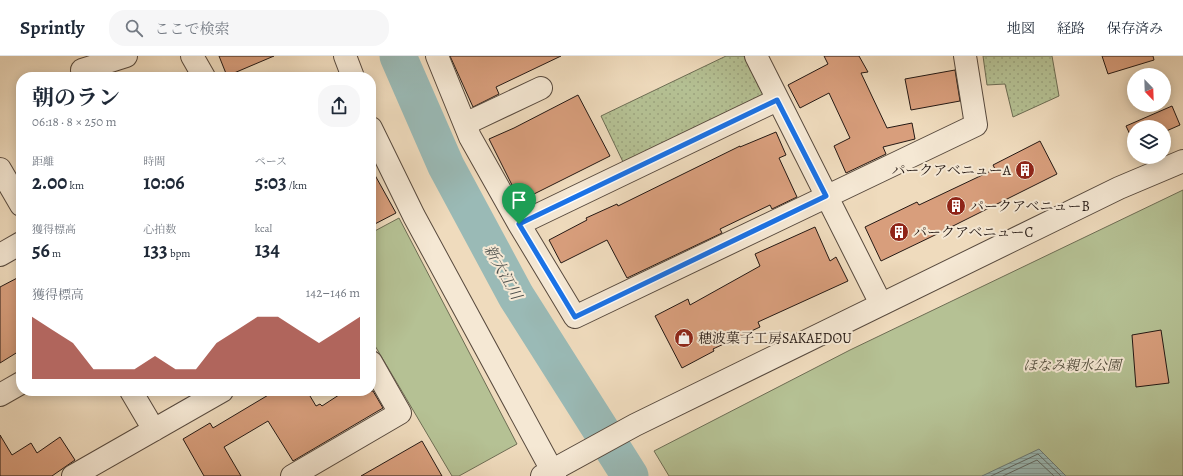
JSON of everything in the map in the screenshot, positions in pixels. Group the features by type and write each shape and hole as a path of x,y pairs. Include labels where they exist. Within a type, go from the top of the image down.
{"street":[{"path":"82,68 126,56"},
{"path":"192,56 201,72"},
{"path":"345,56 351,72"},
{"path":"437,56 470,136 519,224 575,317 976,125 965,56"},
{"path":"756,56 881,304"},
{"path":"465,124 541,88"},
{"path":"519,224 777,100"},
{"path":"376,138 414,216 549,474 635,425 1119,188 1183,161"},
{"path":"0,169 16,196"},
{"path":"0,256 16,246"},
{"path":"292,476 400,413 376,371"},
{"path":"0,395 16,386"},
{"path":"134,396 154,430"},
{"path":"73,476 213,396"}],"green space":[{"path":"726,56 744,56 764,96 624,164 601,116"},
{"path":"983,56 1052,56 1059,96 1013,117 1005,84 987,85"},
{"name":"ほなみ親水公園","path":"1183,190 1183,476 669,476 654,451 850,350"},
{"path":"399,218 517,444 459,476 452,476 376,347 376,230"}],"water":[{"path":"1039,449 1066,476 982,476"}],"building":[{"path":"219,56 274,56 236,72 225,72"},
{"path":"450,56 561,56 496,87 499,94 473,107"},
{"path":"824,56 859,56 868,72 861,73 887,128 912,123 915,139 883,147 886,154 846,173 834,146 850,138 829,93 800,108 788,85 828,64"},
{"path":"1102,56 1153,56 1154,60 1108,74"},
{"path":"955,70 960,101 911,110 905,79"},
{"path":"578,95 610,156 520,201 489,139 514,128"},
{"path":"1171,106 1180,125 1171,129 1171,120 1140,120 1158,112 1171,112"},
{"path":"776,132 786,155 779,158 797,197 772,209 770,205 720,229 722,233 627,278 607,240 561,263 549,240 587,220 586,218 617,204 618,206 740,146"},
{"path":"1040,141 1057,174 881,261 865,227 917,202 919,205 995,169 993,165"},
{"path":"376,177 396,213 376,223"},
{"path":"815,227 830,261 836,257 848,281 758,322 760,327 713,349 714,351 682,368 655,316 688,299 690,305 760,266 755,254"},
{"path":"16,279 16,353 0,363 0,287"},
{"path":"1161,330 1169,383 1136,387 1132,335"},
{"path":"267,396 310,396 316,406 320,404 322,406 337,396 376,396 383,408 293,461 268,421 224,447 241,476 204,476 183,439 210,423 213,428"},
{"path":"0,435 12,455 31,443 37,453 60,437 75,460 52,476 0,476"},
{"path":"422,441 442,476 361,476"}],"waterway":[{"name":"新大江川","path":"398,56 446,166 516,296 630,476"}],"place":[{"name":"パークアベニューA","path":"1025,170"},
{"name":"パークアベニューB","path":"956,206"},
{"name":"パークアベニューC","path":"899,232"},
{"name":"穂波菓子工房SAKAEDOU","path":"684,338"}],"route":[{"path":"777,100 826,196 575,317 519,224 777,100"}]}
